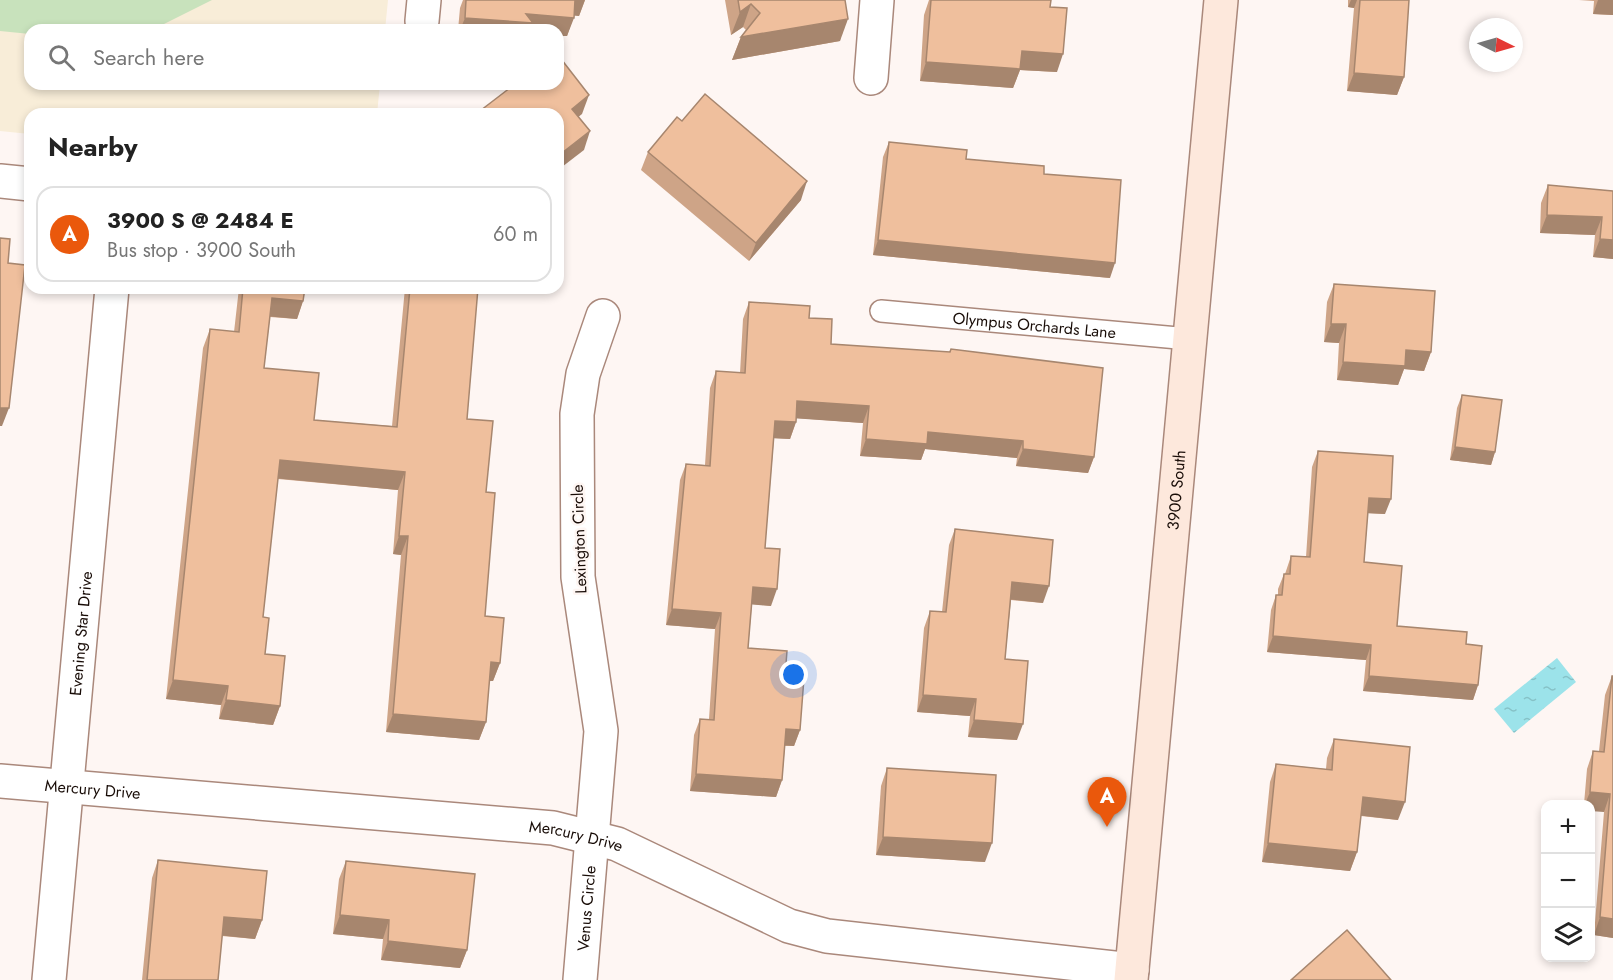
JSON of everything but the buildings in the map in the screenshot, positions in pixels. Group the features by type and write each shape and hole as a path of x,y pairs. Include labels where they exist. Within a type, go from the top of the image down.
{"main road":[{"name":"3900 South","path":"1132,975 1221,0"}],"street":[{"path":"871,78 877,0"},
{"path":"0,181 24,183"},
{"name":"Evening Star Drive","path":"50,980 111,294"},
{"name":"Lexington Circle","path":"593,836 601,731 597,687 579,592 577,414 583,375 603,316"},
{"name":"Mercury Drive","path":"0,781 321,806 553,828 593,836 641,855 789,926 827,936 1132,975"},
{"name":"Venus Circle","path":"580,980 593,836"}],"lane":[{"name":"Olympus Orchards Lane","path":"881,311 1189,339"}],"shaded area":[{"path":"0,0 388,0 386,24 24,24 24,90 379,90 378,108 24,108 24,133 0,131"}],"green space":[{"path":"0,0 212,0 164,24 24,24 24,33 0,31"}],"water":[{"path":"1557,658 1576,682 1514,733 1494,709"}],"place":[{"name":"3900 S @ 2484 E","path":"1107,827"}]}
